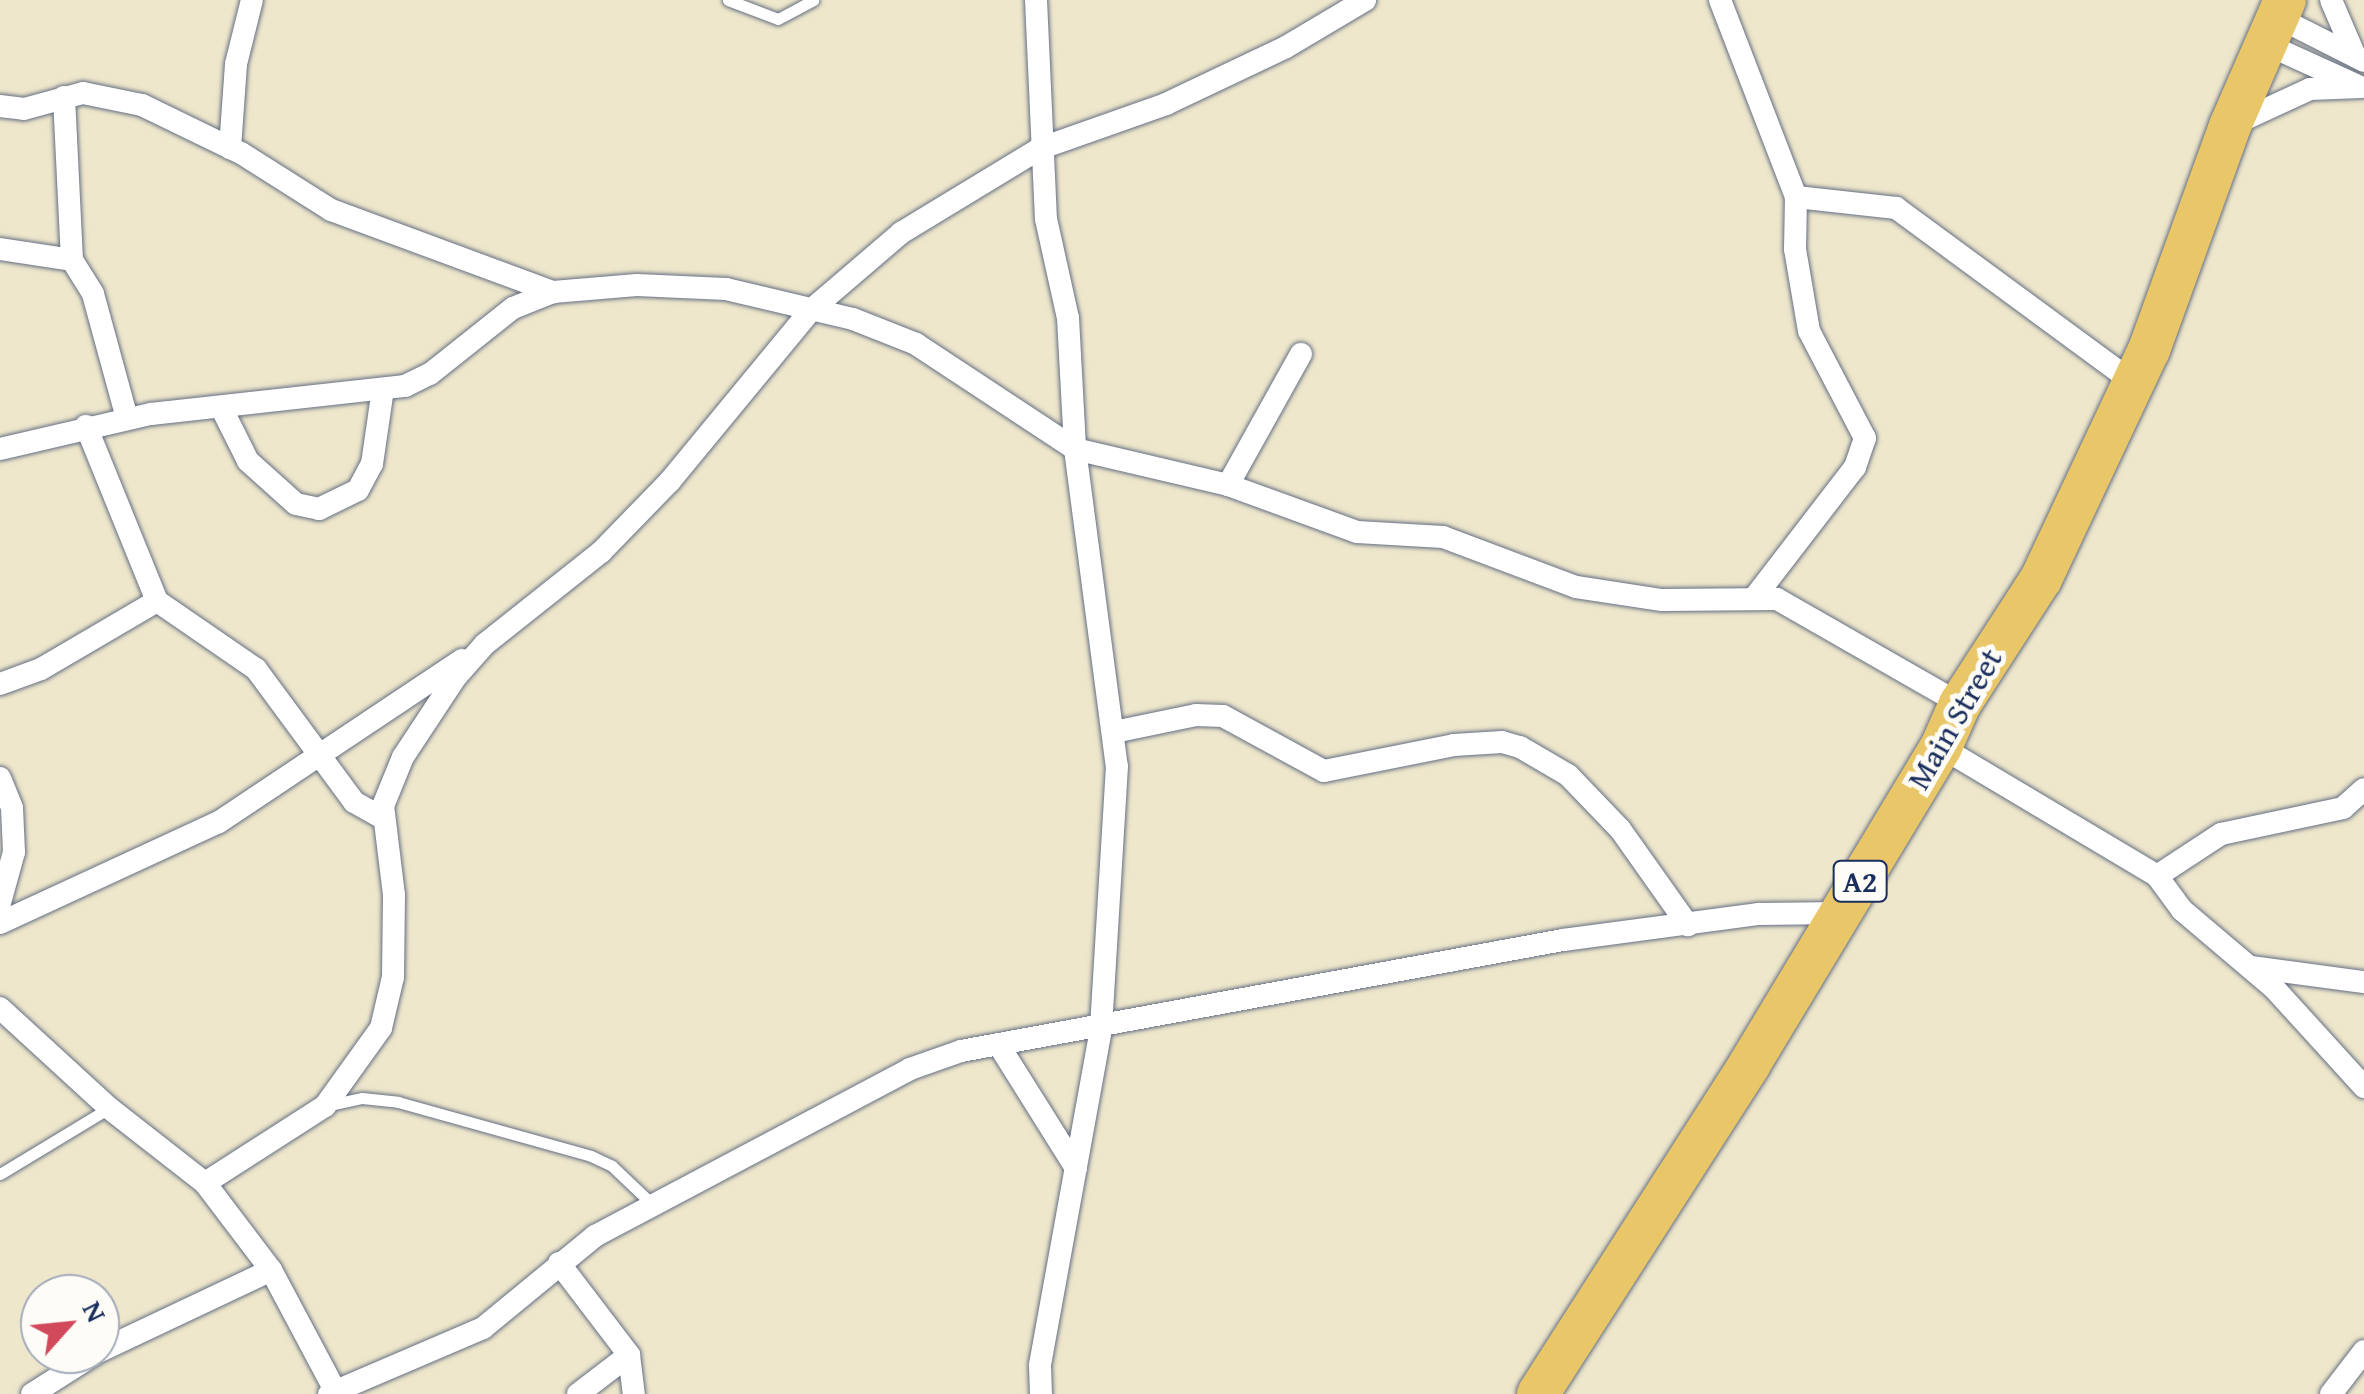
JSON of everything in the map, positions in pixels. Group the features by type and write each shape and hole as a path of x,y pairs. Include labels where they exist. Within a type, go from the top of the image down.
{"highway":[{"name":"Main Street","path":"1538,1394 1841,913 1941,746 1960,704 2040,579 2133,382 2230,126 2276,20"}],"street":[{"path":"230,148 236,64 252,0"},
{"path":"1036,0 1039,149 1046,219 1068,318 1074,449 1114,732 1112,900 1101,1030 1040,1366 1040,1394"},
{"path":"0,923 219,822 485,644 601,552 670,480 810,311 901,234 1039,149 1166,104 1286,47 1366,0"},
{"path":"1720,0 1796,196 1795,248 1809,331 1860,424 1864,452 1756,597"},
{"path":"2331,0 2359,59"},
{"path":"2276,20 2359,59"},
{"path":"2276,20 2362,88"},
{"path":"2230,126 2310,89 2362,88"},
{"path":"0,106 24,109 64,97 102,94 142,105 230,148 332,210 553,292"},
{"path":"64,97 72,260 93,294 128,418"},
{"path":"1796,196 1896,208 2133,382"},
{"path":"0,250 72,260"},
{"path":"0,449 128,418 383,389 419,381 513,308 553,292 698,287 810,311 916,344 1074,449 1228,485 1357,532 1443,536 1576,587 1662,600 1756,597 1797,606 1960,704"},
{"path":"1228,485 1301,354"},
{"path":"221,407 248,462 296,504 319,509 358,490 372,464 383,389"},
{"path":"86,426 157,600 256,668 354,802 381,817"},
{"path":"0,684 41,669 157,600"},
{"path":"205,1182 325,1106 382,1028 393,977 394,895 381,817 403,758 485,644"},
{"path":"1114,732 1196,715 1223,716 1324,771 1502,742 1568,775 1620,829 1688,925"},
{"path":"1941,746 2157,876 2182,910 2251,967 2364,1087"},
{"path":"0,778 12,808 14,852 0,903"},
{"path":"2157,876 2221,834 2354,810 2364,789"},
{"path":"0,1008 109,1108 205,1182 271,1270 334,1393 482,1328 559,1264 653,1205 910,1068 1000,1047 1563,940 1758,914 1841,913"},
{"path":"2251,967 2364,982"},
{"path":"1000,1047 1076,1168"},
{"path":"559,1264 630,1355 634,1394"},
{"path":"120,1342 271,1270"},
{"path":"2331,1394 2364,1351"},
{"path":"578,1394 630,1355"},
{"path":"32,1394 64,1374"}],"lane":[{"path":"728,0 778,19 813,0"},
{"path":"325,1106 362,1098 398,1102 591,1156 612,1166 653,1205"},
{"path":"0,1174 109,1108"}]}
